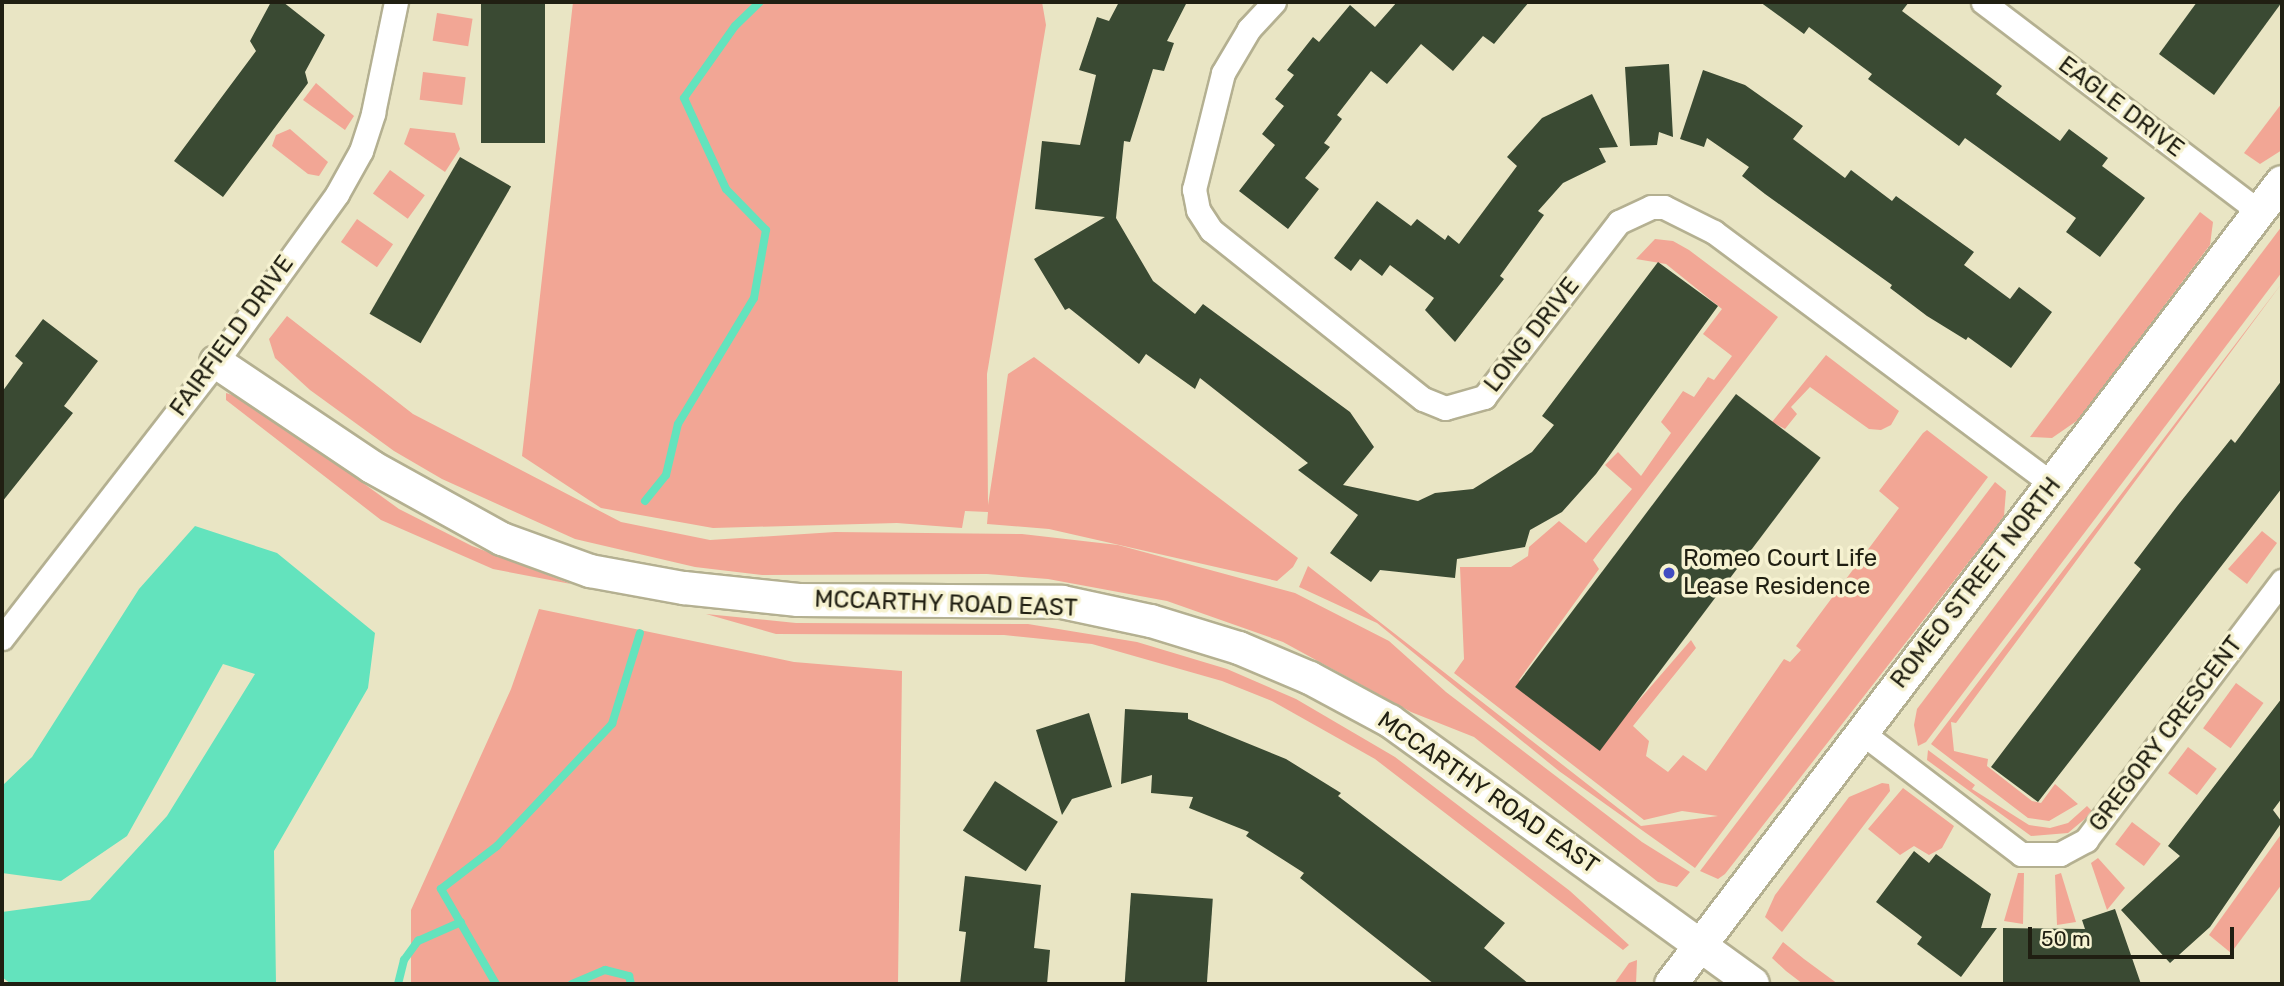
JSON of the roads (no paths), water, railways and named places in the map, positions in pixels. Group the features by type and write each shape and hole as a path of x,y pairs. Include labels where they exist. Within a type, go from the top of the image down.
{"street":[{"name":"FAIRFIELD DRIVE","path":"2,638 216,362 337,194 361,151 381,85 397,2"},
{"name":"LONG DRIVE","path":"1274,2 1248,29 1223,73 1194,189 1198,210 1211,230 1423,399 1445,408 1484,397 1619,222 1651,207 1664,207 1714,232 2052,484"},
{"name":"EAGLE DRIVE","path":"1983,2 2260,212"},
{"name":"ROMEO STREET NORTH","path":"1671,984 2282,182"},
{"name":"MCCARTHY ROAD EAST","path":"216,362 372,467 490,533 590,571 684,588 798,600 1062,603 1151,621 1239,648 1310,678 1390,721 1752,984"},
{"name":"GREGORY CRESCENT","path":"1861,732 2021,854 2060,854 2086,839 2282,581"}],"waterway":[{"path":"645,501 666,475 678,424 754,298 766,230 726,189 684,98 735,26 760,2"},
{"path":"496,984 441,889 497,846 612,724 640,633"},
{"path":"398,984 404,960 418,941 461,922"},
{"path":"572,984 605,970 629,976 631,984"}],"place":[{"name":"Romeo Court Life Lease Residence","path":"1669,573"}]}
